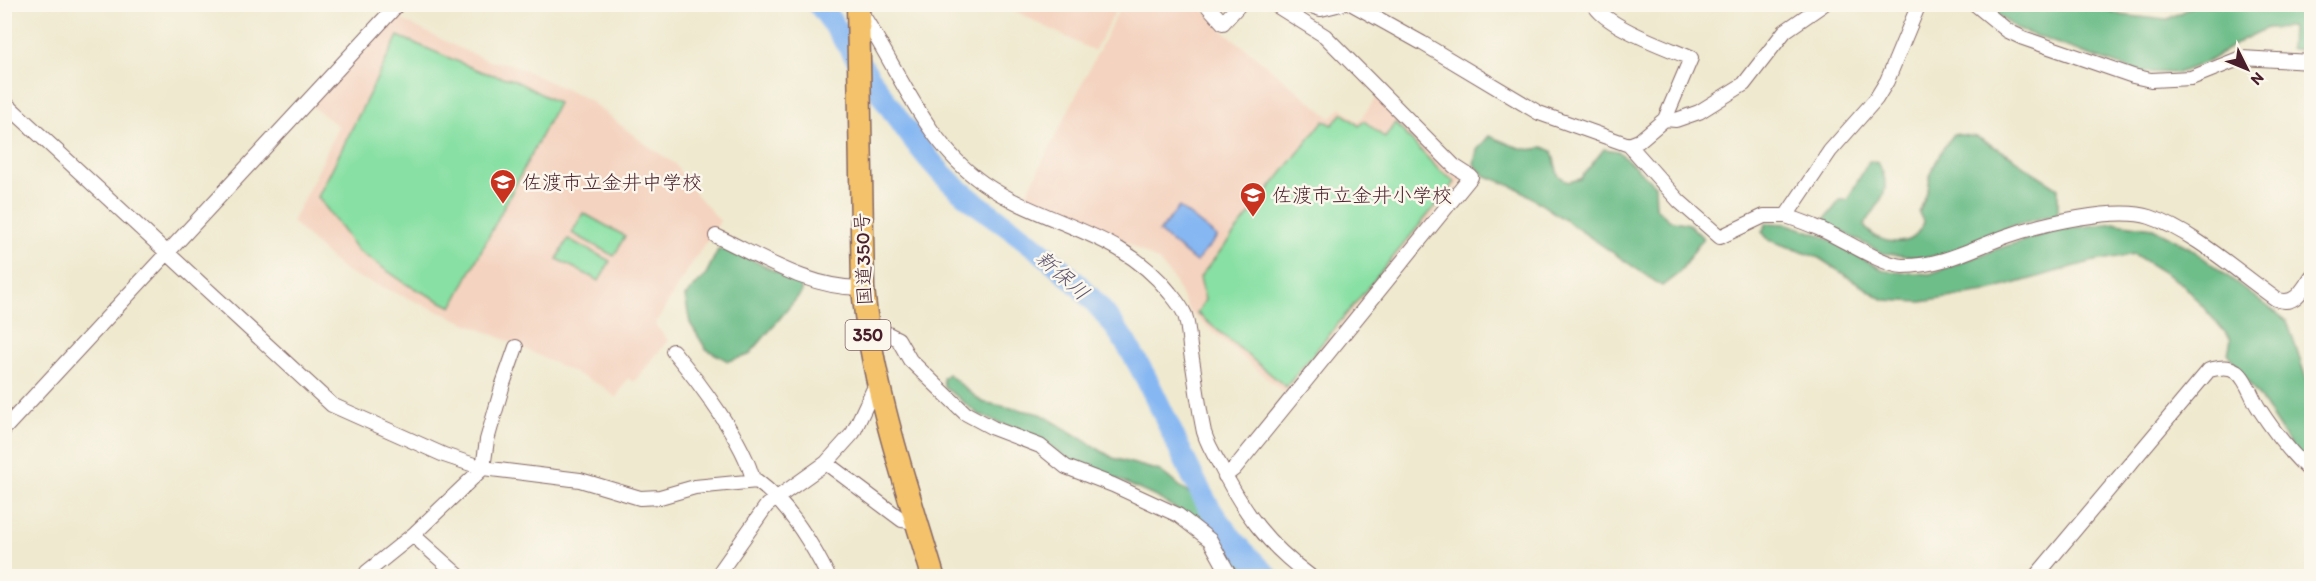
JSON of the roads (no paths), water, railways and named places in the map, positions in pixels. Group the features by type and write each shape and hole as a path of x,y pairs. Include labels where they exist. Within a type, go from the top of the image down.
{"highway":[{"name":"国道350号","path":"857,10 863,288 867,330 877,382 933,576"}],"street":[{"path":"4,429 398,4"},
{"path":"1206,4 1223,23 1240,4"},
{"path":"1225,476 1234,469 1471,177 1454,166 1325,36 1274,4"},
{"path":"1305,4 1322,9 1341,4"},
{"path":"1352,4 1422,43 1539,114 1629,145 1679,201 1720,237 1764,216 1786,216 1821,229 1866,253 1900,266 1939,263 2010,235 2057,222 2134,214 2149,216 2188,236 2276,300 2284,303 2292,301 2299,295 2312,276"},
{"path":"1594,4 1610,22 1691,58 1665,119 1639,141 1629,145"},
{"path":"1665,119 1676,120 1699,112 1744,84 1785,32 1824,4"},
{"path":"1786,216 1830,151 1882,90 1919,4"},
{"path":"1975,4 2008,30 2023,38 2133,76 2151,80 2191,78 2241,58 2312,62"},
{"path":"857,10 890,58 916,108 937,138 958,161 983,183 1037,213 1105,239 1129,254 1156,277 1171,294 1185,316 1205,435 1225,476 1242,507 1262,532 1289,560 1310,576"},
{"path":"4,102 332,405 444,454 483,468 580,480 640,498 660,497 695,487 753,480 767,488 776,498 806,537 828,576"},
{"path":"716,236 815,282 842,288 863,288"},
{"path":"867,330 886,333 897,339 910,360 965,413 993,428 1040,446 1066,467 1113,485 1178,515 1210,540 1230,576"},
{"path":"365,576 483,468 490,429 516,346"},
{"path":"673,351 705,393 741,448 753,480"},
{"path":"2036,576 2209,370 2222,366 2236,371 2282,443 2312,472"},
{"path":"717,576 745,533 767,505 826,463 853,433 877,382"},
{"path":"826,463 902,520 917,522"},
{"path":"412,535 459,576"}],"water":[{"path":"1179,207 1217,237 1196,262 1159,232"}],"waterway":[{"name":"新保川","path":"818,4 903,126 935,166 966,195 1059,267 1082,288 1112,323 1140,367 1209,507 1236,543 1268,576"}],"place":[{"name":"佐渡市立金井中学校","path":"503,205"},
{"name":"佐渡市立金井小学校","path":"1253,218"}]}
